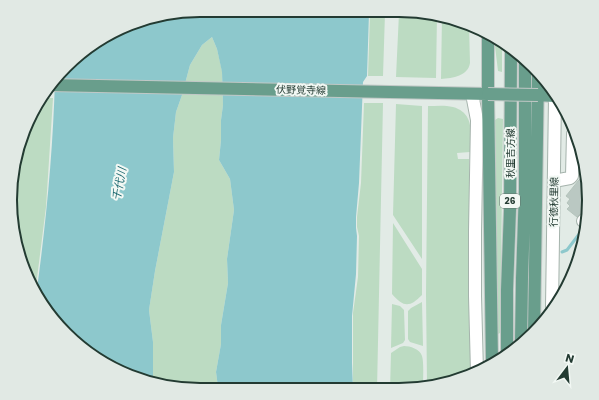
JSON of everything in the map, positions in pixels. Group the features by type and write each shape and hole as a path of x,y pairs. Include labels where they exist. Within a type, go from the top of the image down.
{"main road":[{"path":"488,40 492,357"},
{"name":"秋里吉方線","path":"507,347 511,56"},
{"name":"秋里吉方線","path":"522,336 525,183 525,68"},
{"name":"伏野覚寺線","path":"58,85 549,96"},
{"path":"535,323 549,96"}],"street":[{"path":"472,94 477,120 474,260 477,365"},
{"name":"行徳秋里線","path":"549,96 554,181 552,300"},
{"path":"554,181 570,178 572,176 573,143"}],"green space":[{"path":"370,17 385,17 383,76 368,76"},
{"path":"399,17 411,17 437,21 436,78 396,77"},
{"path":"442,22 469,31 470,63 469,67 463,74 441,79"},
{"path":"212,37 217,49 222,71 223,105 219,160 230,179 234,210 227,259 228,283 221,325 221,344 216,372 217,383 188,383 153,377 153,342 149,310 174,172 173,138 176,112 190,65 202,45"},
{"path":"495,44 502,49 502,72 498,71"},
{"path":"48,98 53,98 46,207 37,282 23,247 17,212 17,188 23,153 31,130"},
{"path":"364,103 383,103 377,383 353,383 353,381 353,313 358,277 359,236 357,217 361,183"},
{"path":"396,104 422,106 422,259 393,215"},
{"path":"428,106 450,106 465,114 470,125 471,132 470,152 457,153 458,159 469,159 471,368 446,377 427,380 426,294"},
{"path":"498,118 503,119 500,333 498,334 495,120"},
{"path":"393,223 422,269 422,295 410,304 400,302 392,294"},
{"path":"422,302 423,346 410,342 408,339 408,311"},
{"path":"392,304 400,306 404,310 405,340 403,343 391,348"},
{"path":"404,346 414,348 419,351 423,362 423,381 411,383 390,383 391,353"}],"water":[{"name":"千代川","path":"188,17 369,17 367,76 363,82 359,183 356,217 356,274 352,316 353,383 217,383 216,372 221,344 221,325 228,283 227,259 234,210 230,179 219,160 223,105 222,72 217,49 212,37 202,45 190,65 176,112 173,138 174,172 149,310 153,342 153,377 119,364 98,352 79,338 62,321 48,302 38,284 53,134 55,89 62,79 79,62 98,48 130,31 153,23"}],"building":[{"path":"580,179 582,212 577,217 567,209 570,206 567,203 570,199 566,196"}],"waterway":[{"path":"562,252 567,250 578,235"}]}
